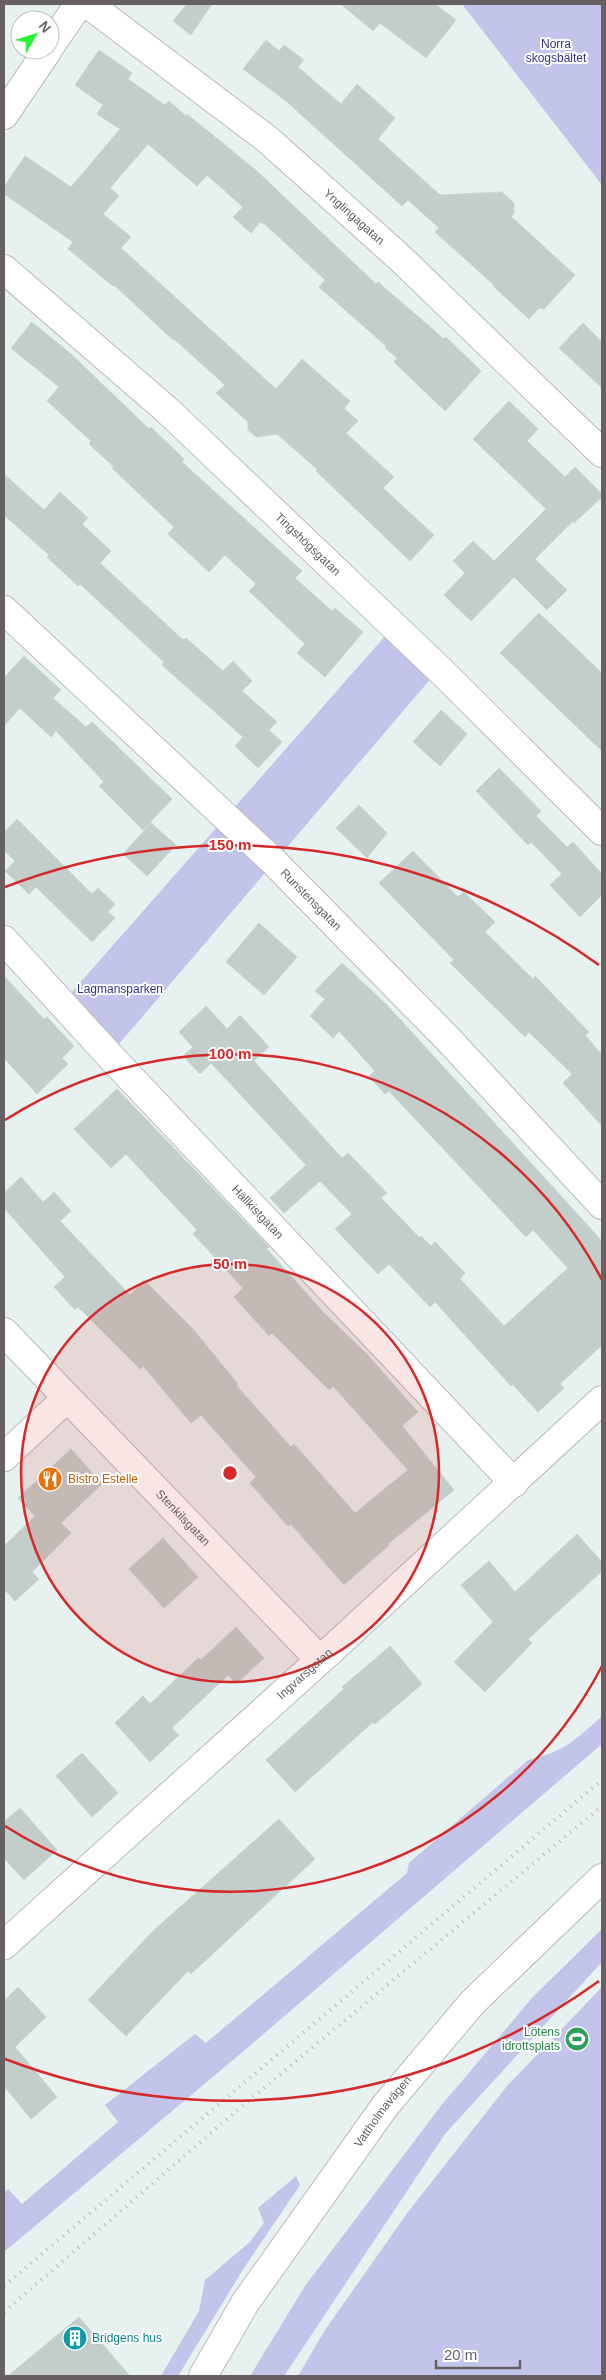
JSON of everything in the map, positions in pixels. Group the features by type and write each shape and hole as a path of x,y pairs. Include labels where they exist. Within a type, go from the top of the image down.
{"street":[{"path":"60,32 79,4"},
{"name":"Ynglingagatan","path":"88,4 267,139 399,256 602,453"},
{"path":"4,115 41,60"},
{"name":"Tingshögsgatan","path":"4,269 175,418 439,669 602,831"},
{"name":"Runstensgatan","path":"4,610 274,862 447,1038 602,1205"},
{"name":"Hällkistgatan","path":"4,940 116,1062 514,1483"},
{"name":"Stenkilsgatan","path":"4,1332 320,1660"},
{"path":"4,1457 67,1398"},
{"name":"Ingvarsgatan","path":"4,1945 320,1660 602,1400"},
{"name":"Vattholmavägen","path":"203,2376 245,2303 385,2106 473,2002 602,1878"}],"green space":[{"name":"Norra skogsbältet","path":"462,4 602,4 602,185"},
{"name":"Lagmansparken","path":"394,626 439,669 119,1044 71,993"},
{"path":"602,1716 602,1744 239,2055 4,2252 4,2193 8,2189 22,2204 118,2122 105,2105 195,2034 206,2043 407,1873 409,1863 528,1760 560,1749 585,1732"},
{"path":"602,1929 602,1962 445,2134 284,2376 250,2376 305,2286 440,2107 532,1998"},
{"path":"602,1987 602,2376 298,2376 325,2330 408,2212 507,2086"},
{"path":"296,2176 300,2185 244,2268 178,2376 161,2376 199,2311 205,2280 250,2242 264,2223 258,2208"}],"building":[{"path":"187,4 212,4 191,35 173,21"},
{"path":"341,4 435,4 456,20 426,58 380,23 373,31"},
{"path":"266,40 279,51 284,45 304,60 298,67 341,104 357,84 395,118 378,139 440,195 502,192 514,203 514,213 511,217 575,275 544,309 539,308 529,319 435,232 439,228 408,200 402,206 286,101 243,69"},
{"path":"99,50 132,73 128,79 165,105 169,101 258,172 376,284 378,282 444,339 446,337 481,371 445,411 394,362 397,358 385,348 386,346 319,287 325,280 266,225 260,222 251,233 233,217 243,207 207,175 197,186 148,144 110,188 119,196 103,214 131,237 121,248 276,389 302,359 350,401 344,408 358,421 346,433 394,477 383,488 434,535 410,561 316,471 317,469 277,434 256,437 248,430 248,422 216,393 225,385 114,285 68,249 73,242 4,194 4,187 25,156 71,187 120,129 97,114 103,105 75,85"},
{"path":"32,322 71,354 149,429 151,427 184,459 182,462 302,571 295,578 332,611 335,608 363,632 325,677 297,653 305,644 249,591 256,584 225,555 209,572 168,534 174,527 112,468 114,467 89,444 91,441 47,401 59,387 11,348"},
{"path":"583,323 602,342 602,388 559,348"},
{"path":"509,401 538,429 527,441 565,477 575,467 602,494 602,497 574,523 573,521 535,559 567,590 547,610 514,577 471,621 444,595 465,573 453,561 473,541 494,561 546,509 473,439"},
{"path":"4,474 44,510 60,492 88,518 82,524 111,551 100,563 183,640 186,638 223,671 233,661 252,681 242,691 277,722 269,730 282,742 258,768 235,746 243,737 162,665 164,662 80,584 78,586 47,557 49,555 4,515"},
{"path":"539,613 602,673 602,751 500,653"},
{"path":"24,656 61,690 53,698 86,727 92,722 172,799 143,830 99,786 104,782 56,731 51,737 20,708 4,726 4,678"},
{"path":"441,710 467,734 440,766 413,742"},
{"path":"499,768 541,811 536,816 567,847 573,842 602,874 602,895 580,917 550,885 562,874 531,842 528,845 476,791"},
{"path":"359,805 387,833 367,858 336,828"},
{"path":"17,819 92,894 98,888 115,904 108,912 115,918 92,942 36,887 29,894 5,871 15,861 4,850 4,833"},
{"path":"151,823 176,845 147,876 123,854"},
{"path":"413,851 458,897 464,892 495,922 485,932 533,979 535,976 589,1032 585,1035 602,1055 602,1126 563,1083 572,1074 529,1032 525,1037 450,963 454,960 379,883"},
{"path":"259,923 297,957 264,995 226,962"},
{"path":"342,963 387,1005 602,1241 602,1345 560,1384 564,1388 538,1412 512,1384 511,1386 435,1302 430,1307 389,1264 378,1274 335,1229 352,1214 320,1181 284,1213 270,1198 306,1165 211,1063 200,1074 183,1056 193,1047 179,1032 206,1006 227,1029 240,1015 269,1047 254,1061 342,1158 348,1153 387,1193 381,1198 420,1238 421,1236 431,1246 435,1242 465,1273 460,1279 504,1326 568,1268 533,1230 526,1237 389,1091 385,1094 369,1076 375,1071 339,1031 333,1038 310,1016 325,999 315,991"},
{"path":"4,976 44,1019 47,1017 74,1046 62,1058 68,1064 37,1094 4,1058"},
{"path":"117,1089 269,1247 267,1249 324,1313 366,1353 418,1412 402,1426 454,1490 388,1544 344,1585 291,1524 288,1526 250,1483 256,1477 201,1415 191,1423 143,1366 140,1369 78,1307 75,1310 54,1287 65,1277 4,1208 4,1193 21,1177 43,1202 54,1192 71,1211 60,1221 130,1295 144,1280 192,1328 238,1384 236,1385 291,1447 294,1444 355,1513 408,1470 333,1386 329,1390 272,1333 269,1336 234,1297 243,1288 193,1234 197,1230 126,1154 111,1168 74,1129"},
{"path":"71,1449 102,1484 61,1523 71,1533 32,1572 39,1579 15,1601 4,1589 4,1546 35,1516 18,1498"},
{"path":"577,1534 602,1562 602,1571 528,1639 532,1643 485,1692 454,1662 493,1622 461,1585 489,1561 515,1592"},
{"path":"163,1538 198,1577 164,1608 129,1569"},
{"path":"236,1627 264,1658 236,1684 228,1675 172,1728 179,1735 150,1762 115,1723 143,1696 150,1704 198,1658 201,1660"},
{"path":"390,1646 422,1684 375,1724 373,1722 295,1792 266,1760 344,1689 342,1687"},
{"path":"82,1753 118,1793 92,1817 56,1776"},
{"path":"20,1808 57,1850 24,1880 4,1858 4,1822"},
{"path":"279,1819 315,1859 191,1974 188,1971 126,2036 88,2000 153,1931"},
{"path":"18,1987 46,2017 15,2047 57,2097 31,2119 4,2086 4,2001"},
{"name":"Bridgens hus","path":"79,2317 130,2376 8,2376"}],"railway":[{"path":"4,2286 602,1780"},
{"path":"4,2312 240,2108 602,1806"}],"place":[{"name":"Bistro Estelle","path":"50,1479"},
{"name":"Lötens idrottsplats","path":"577,2039"},
{"name":"Bridgens hus","path":"75,2338"}]}
